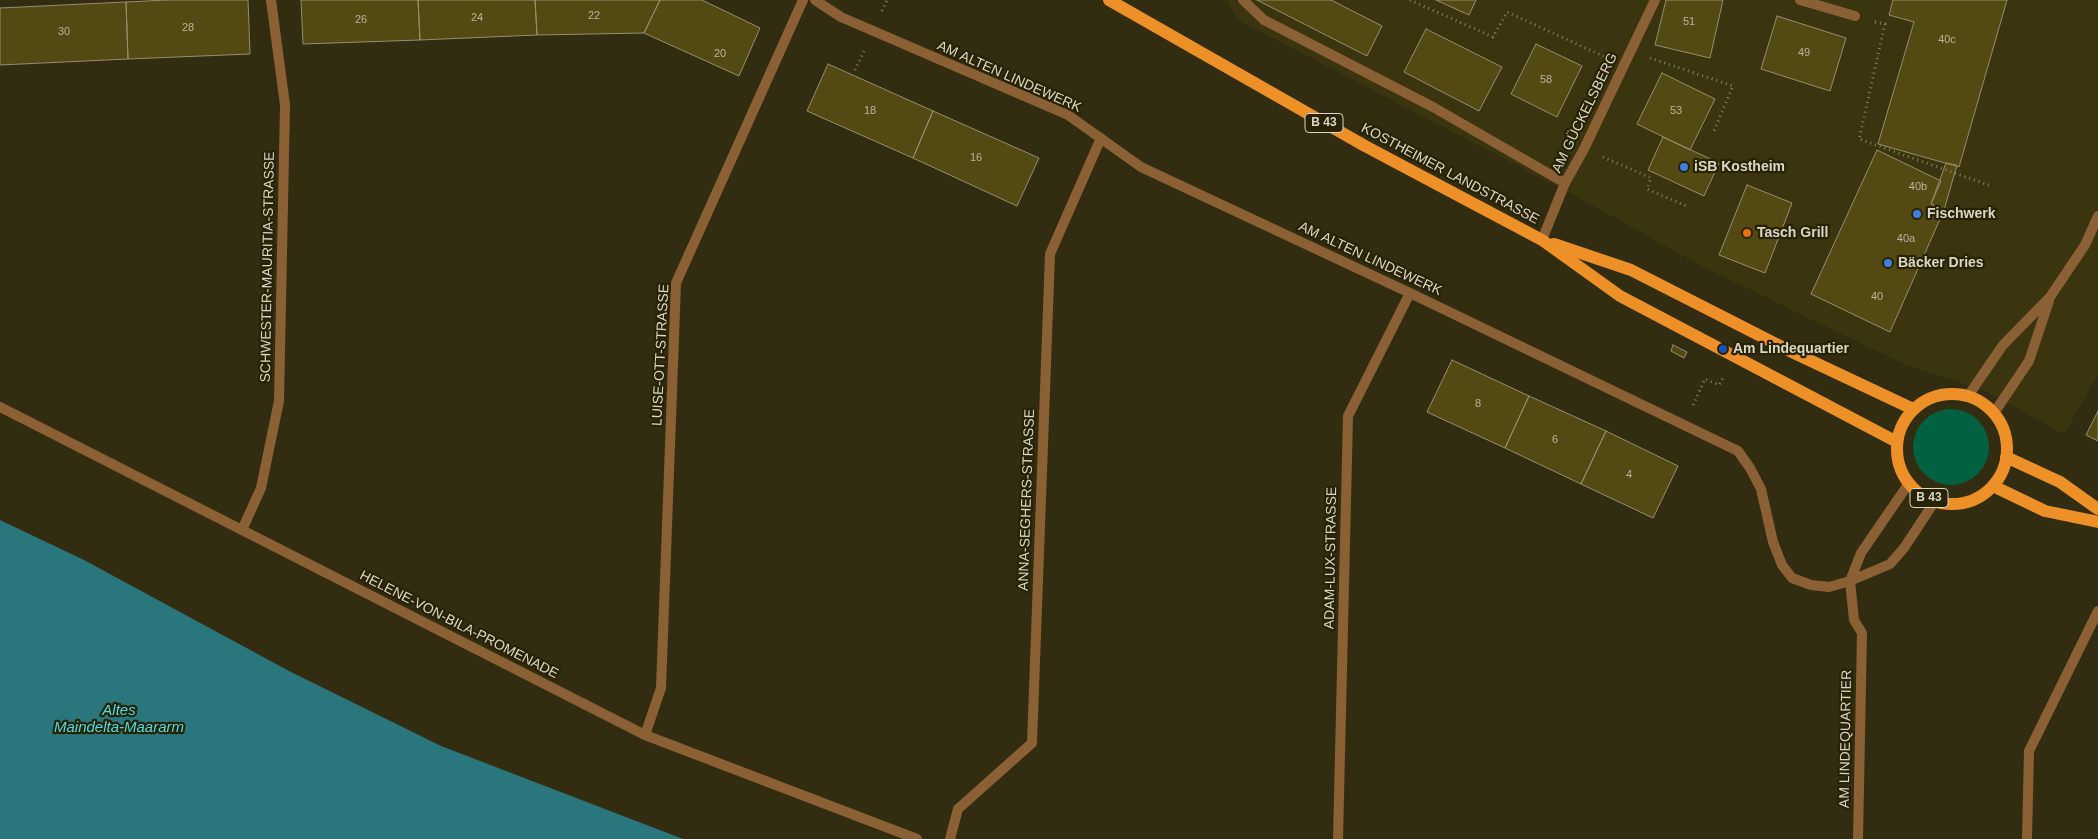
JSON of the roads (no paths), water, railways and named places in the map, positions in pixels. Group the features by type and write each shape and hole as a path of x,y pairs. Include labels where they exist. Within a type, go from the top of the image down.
{"main road":[{"name":"KOSTHEIMER LANDSTRASSE","path":"1109,0 1365,146 1542,240 1620,296 1897,442"},
{"name":"KOSTHEIMER LANDSTRASSE","path":"1542,240 1631,270 1913,409"},
{"name":"B 43","path":"1956,394 1968,396 1982,403 1994,413 2005,434 2006,457 2004,468 1993,486 1972,500 1960,503 1934,501 1921,494 1909,484 1899,464 1897,442 1900,429 1913,409 1933,397 1956,394"},
{"path":"2006,457 2060,482 2098,510"},
{"path":"1993,486 2044,511 2098,522"}],"street":[{"name":"SCHWESTER-MAURITIA-STRASSE","path":"242,530 261,488 279,401 285,105 271,0"},
{"name":"LUISE-OTT-STRASSE","path":"645,735 661,688 676,283 803,0"},
{"name":"AM ALTEN LINDEWERK","path":"815,0 840,17 1068,115 1141,166 1738,451 1762,489 1773,542 1782,565 1792,578 1811,585 1829,587 1850,581"},
{"path":"1243,0 1264,20 1433,107 1566,183"},
{"name":"AM GÜCKELSBERG","path":"1542,240 1566,183 1655,0"},
{"path":"1800,0 1855,16"},
{"name":"ANNA-SEGHERS-STRASSE","path":"950,839 958,808 1032,743 1050,254 1101,138"},
{"path":"1968,396 2003,345 2050,297 2085,244 2098,216"},
{"name":"ADAM-LUX-STRASSE","path":"1338,839 1348,416 1410,293"},
{"path":"1994,413 2028,361 2050,297"},
{"name":"HELENE-VON-BILA-PROMENADE","path":"0,407 645,735 917,839"},
{"path":"1850,581 1861,553 1909,484"},
{"path":"1850,581 1890,564 1904,548 1934,501"},
{"name":"AM LINDEQUARTIER","path":"1850,581 1854,620 1862,632 1858,839"},
{"path":"2027,839 2028,751 2098,611"}],"water":[{"name":"Altes Maindelta-Maararm","path":"0,520 84,560 289,671 441,746 683,839 0,839"}],"place":[{"name":"iSB Kostheim","path":"1684,167"},
{"name":"Fischwerk","path":"1917,214"},
{"name":"Tasch Grill","path":"1747,233"},
{"name":"Bäcker Dries","path":"1888,263"},
{"name":"Am Lindequartier","path":"1723,349"}]}
